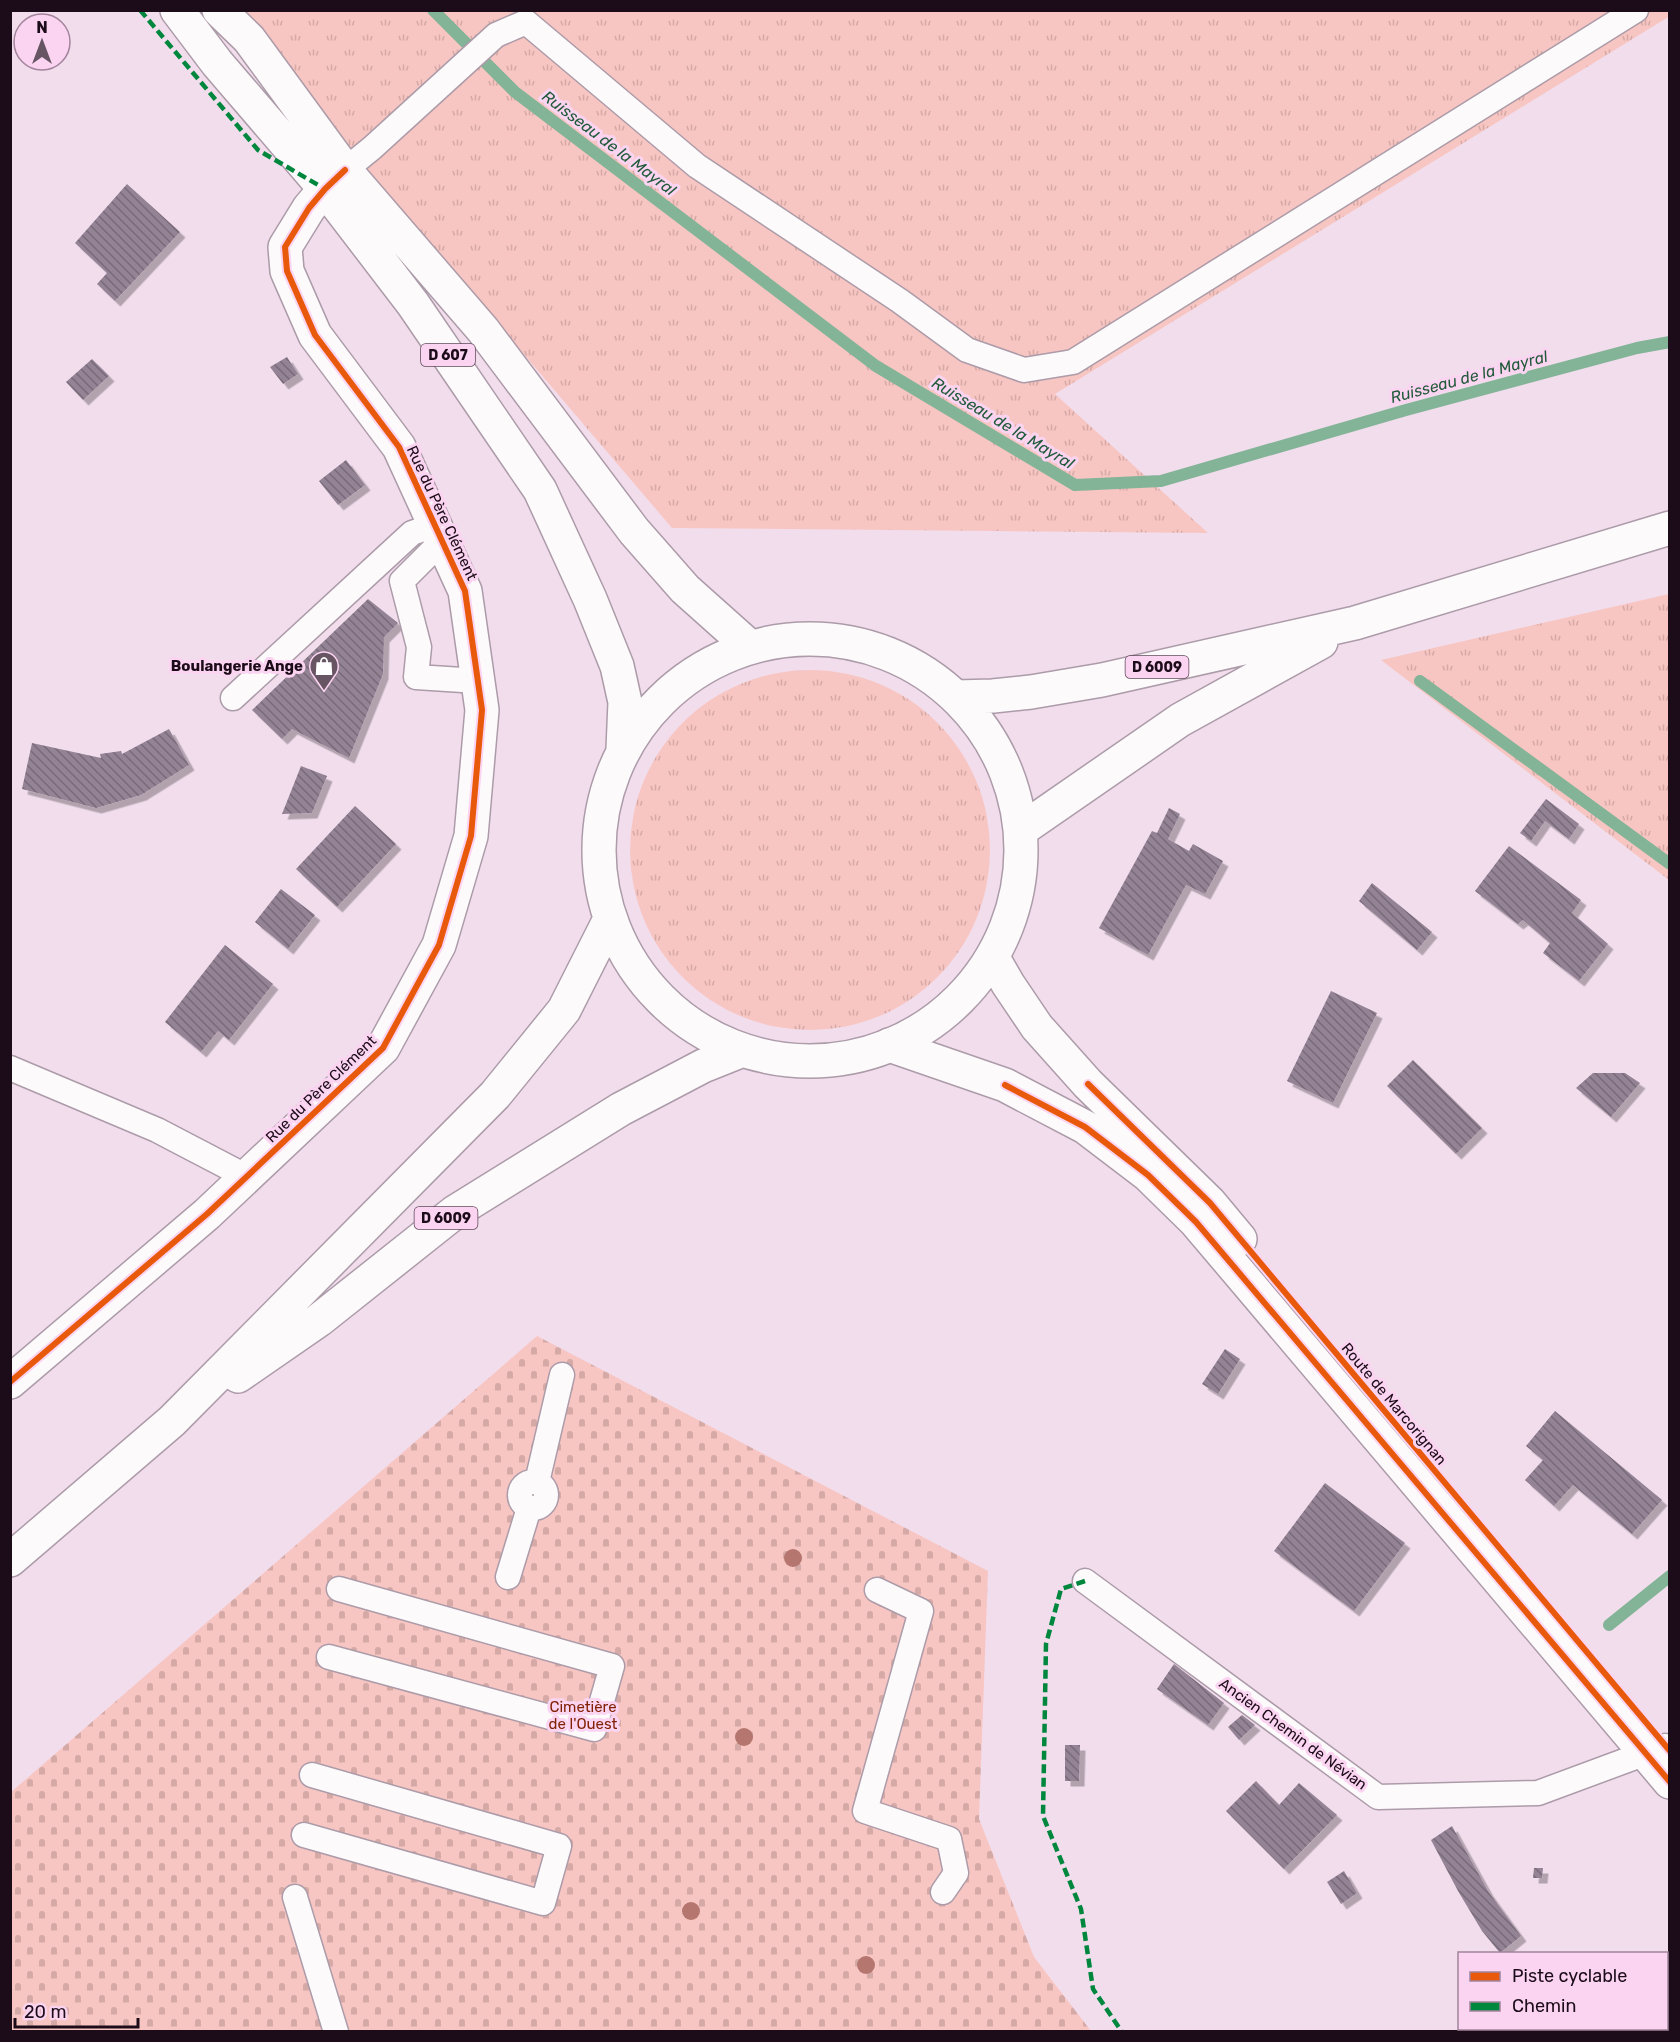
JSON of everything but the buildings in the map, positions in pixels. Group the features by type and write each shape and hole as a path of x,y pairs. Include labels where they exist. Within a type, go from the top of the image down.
{"main road":[{"name":"D 607","path":"177,10 218,63 483,330 634,531 685,589 750,646"},
{"name":"D 607","path":"219,10 249,39 413,304 540,490 590,599 617,666 625,702 623,749"},
{"name":"Rue du Père Clément","path":"10,1382 199,1221 383,1048 439,945 471,836 482,710 465,591 399,447 315,335 287,271 285,247 309,208 335,179"},
{"name":"D 6009","path":"956,697 1031,692 1102,680 1355,623 1670,528"},
{"name":"D 6009","path":"1021,830 1180,720 1355,623"},
{"path":"793,639 846,641 901,659 956,697 983,727 1000,756 1014,794 1021,830 1022,862 1018,891 1006,930 993,958 956,1003 926,1027 889,1045 865,1053 825,1060 795,1060 743,1050 709,1035 683,1018 649,987 631,963 610,919 601,883 598,847 600,817 605,795 623,749 641,722 677,685 705,666 750,646 793,639"},
{"name":"D 6009","path":"10,1560 172,1421 495,1095 564,1010 610,919"},
{"name":"Route de Marcorignan","path":"993,958 1037,1027 1088,1084 1210,1203 1660,1750 1670,1782"},
{"name":"Route de Marcorignan","path":"889,1045 1005,1085 1085,1127 1148,1175 1196,1222 1660,1750"},
{"name":"D 6009","path":"172,1421 319,1320 455,1212 621,1108 703,1066 743,1050"}],"lane":[{"path":"335,179 496,35 526,22 697,166 900,301 967,350 1024,370 1073,362 1636,10"},
{"path":"233,698 412,533 438,533"},
{"path":"438,533 402,581 419,647 416,676 478,681"},
{"path":"10,1068 157,1130 247,1178"},
{"path":"508,1577 529,1508 537,1508 544,1503 546,1495 544,1487 537,1482 562,1375"},
{"name":"Ancien Chemin de Névian","path":"1085,1581 1378,1797 1538,1793 1660,1750"},
{"path":"329,1657 594,1729 612,1666 339,1589"},
{"path":"877,1590 921,1611 865,1811 949,1839 956,1873 943,1892"},
{"path":"304,1835 543,1903 559,1846 312,1775"},
{"path":"295,1897 336,2031"}],"green space":[{"path":"1669,10 1670,16 1055,394 1208,533 672,528 231,11"},
{"path":"1669,594 1669,880 1381,660"},
{"path":"810,670 845,674 879,684 910,701 937,723 959,750 976,781 986,815 990,850 986,885 976,919 959,950 937,977 910,999 879,1016 845,1026 810,1030 775,1026 741,1016 710,999 683,977 661,950 644,919 634,885 630,850 634,815 644,781 661,750 683,723 710,701 741,684 775,674"},
{"name":"Cimetière de l'Ouest","path":"537,1336 988,1571 979,1819 1034,1957 1091,2031 11,2031 10,1793"}],"waterway":[{"name":"Ruisseau de la Mayral","path":"433,10 515,92 876,366 1075,485 1161,481 1406,410 1637,348 1670,342"},
{"path":"1420,681 1670,864"},
{"path":"1609,1625 1670,1576"}],"marked path":[{"path":"140,10 258,150 325,189"},
{"path":"1085,1581 1061,1589 1046,1644 1043,1816 1081,1909 1093,1989 1122,2032"}],"cycle path":[{"path":"10,1382 207,1214 383,1048 439,945 471,836 482,710 465,591 399,447 315,335 287,271 285,247 309,208 345,170"},
{"path":"1088,1084 1210,1203 1670,1751"},
{"path":"1005,1085 1085,1127 1148,1175 1196,1222 1670,1782"}],"place":[{"name":"Boulangerie Ange","path":"324,692"}]}
